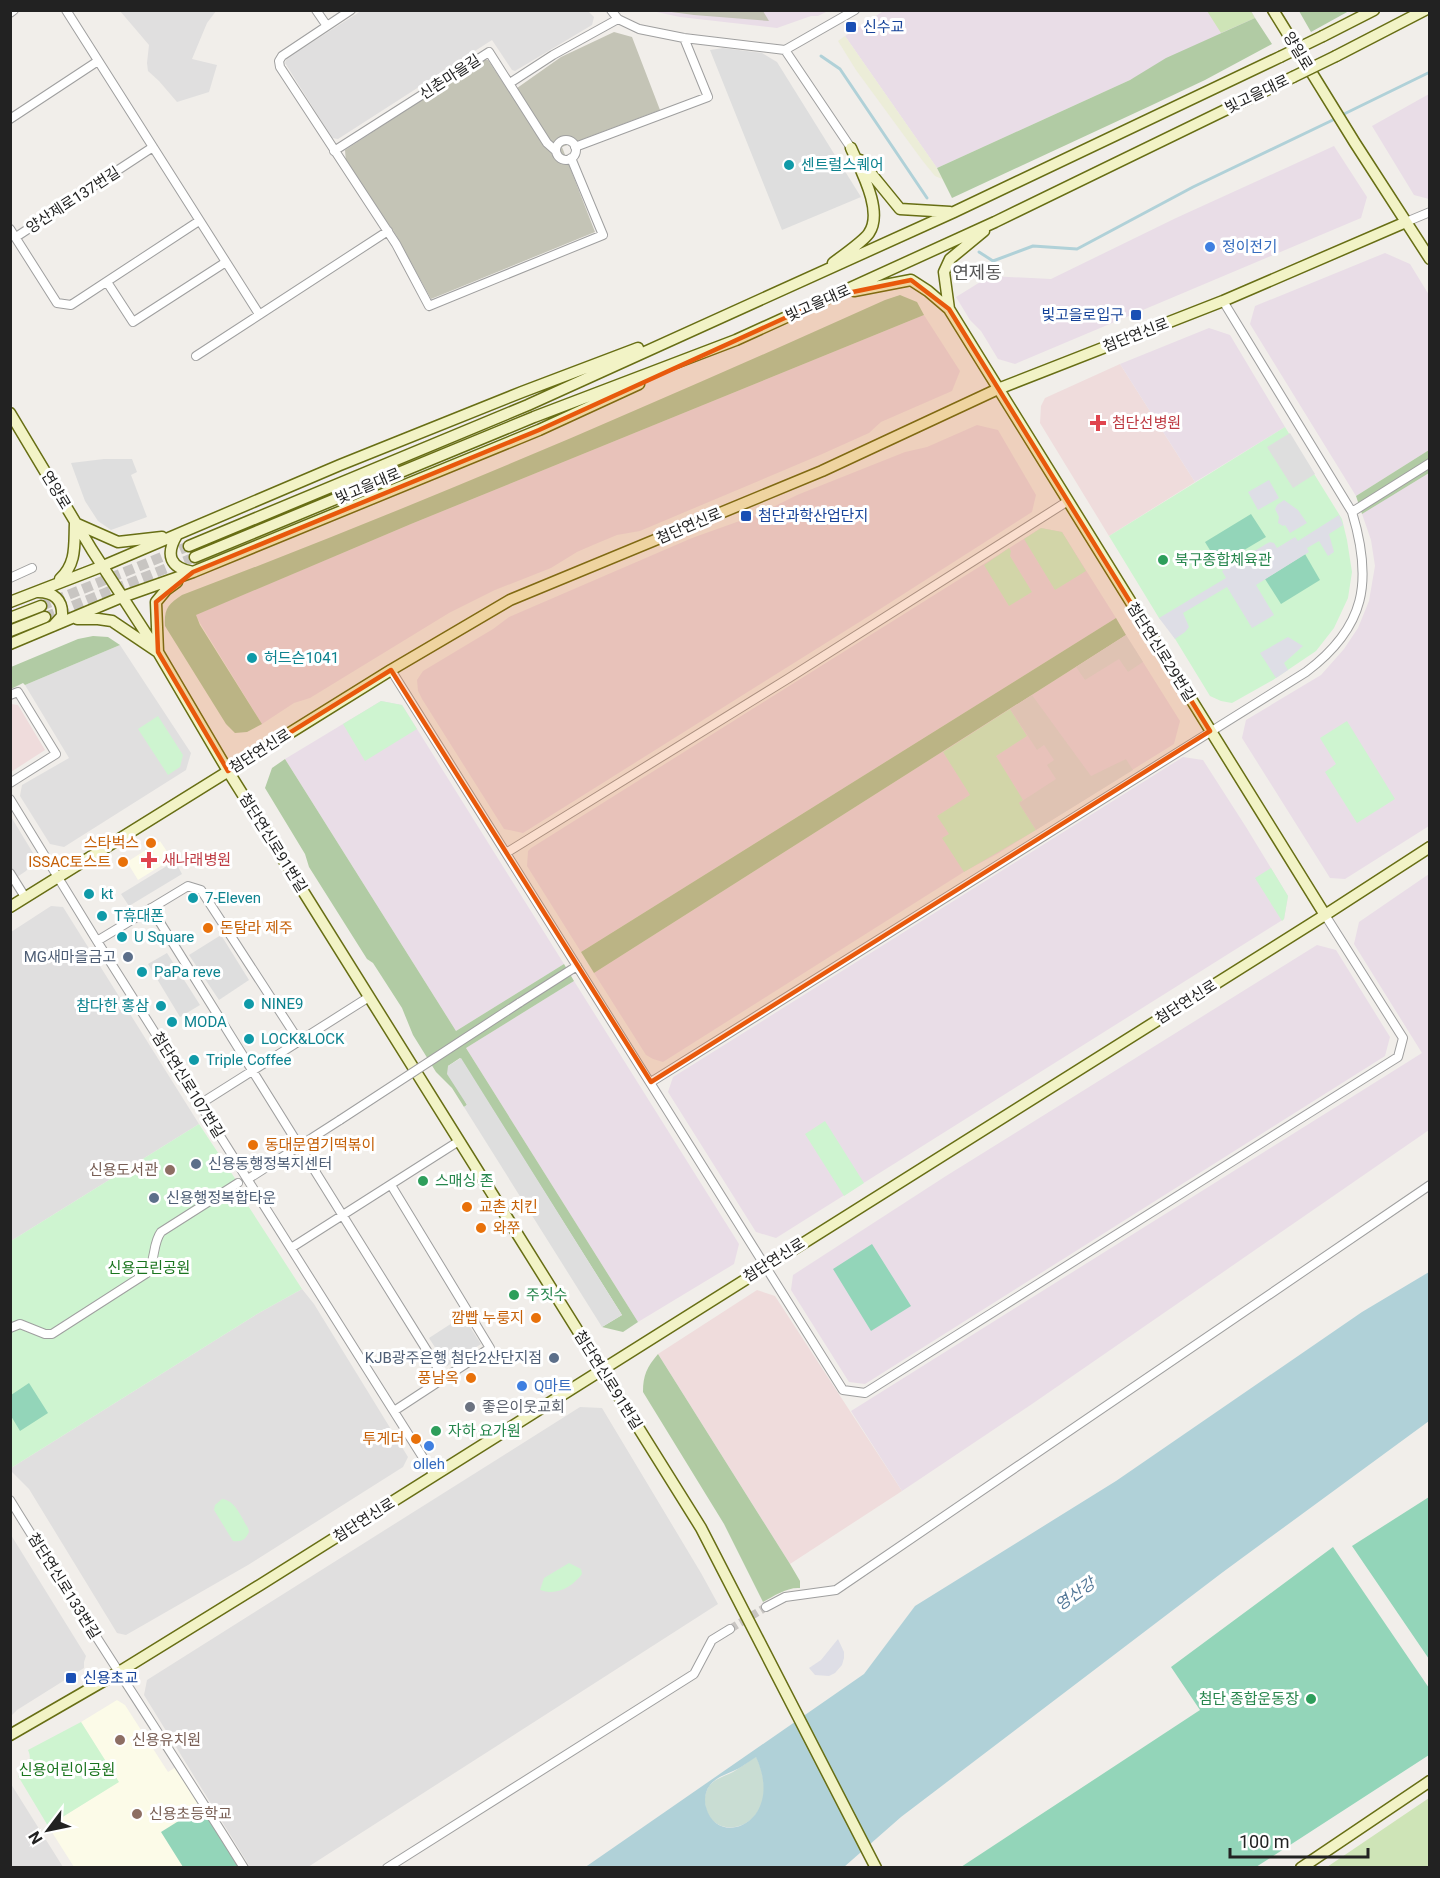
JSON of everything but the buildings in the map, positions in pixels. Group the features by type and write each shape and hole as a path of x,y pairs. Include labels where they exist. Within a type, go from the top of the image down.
{"street":[{"path":"66,10 259,314"},
{"path":"316,10 327,26"},
{"path":"351,10 282,56 279,61 280,67 388,231 429,306 603,235 571,158"},
{"path":"611,10 618,19 639,29 684,38 785,50 855,10"},
{"name":"양일로","path":"1273,10 1406,222"},
{"name":"빛고을대로","path":"189,546 528,405 821,273 1280,57 1374,10"},
{"name":"빛고을대로","path":"195,557 534,417 736,340 995,222 1336,56 1425,10"},
{"path":"556,151 557,145 565,140 572,142 575,147 575,153 571,158 562,159 547,143 510,83 553,55 618,19"},
{"path":"575,147 708,97 684,38"},
{"path":"785,50 851,148 900,209 954,212"},
{"name":"신촌마을길","path":"334,151 489,52 510,83"},
{"path":"10,119 98,61"},
{"name":"양산제로137번길","path":"153,147 16,237 57,303 71,305 199,221"},
{"path":"821,273 870,232 874,214 873,199 851,148"},
{"path":"1430,212 1406,222 1430,259"},
{"path":"949,309 944,272 950,260 995,222"},
{"name":"첨단연신로","path":"10,907 391,670 510,600 822,471 998,389 1223,301 1406,222"},
{"path":"10,229 16,237"},
{"path":"196,356 388,231"},
{"path":"107,282 133,322 226,262"},
{"path":"834,296 911,280 949,309"},
{"path":"651,1082 1306,672 1322,660 1346,631 1362,589 1363,560 1352,512 1223,301"},
{"name":"첨단연신로29번길","path":"949,309 1325,915"},
{"path":"10,602 103,567 340,465 514,395 726,315"},
{"path":"70,619 122,597 193,572 539,430 736,340"},
{"name":"연양로","path":"10,413 103,567"},
{"path":"1352,512 1430,463"},
{"path":"506,853 789,678 1068,501"},
{"path":"57,583 70,570 73,560 75,523 118,542 177,535"},
{"path":"177,535 171,546 174,563 181,570 193,572"},
{"name":"첨단연신로91번길","path":"103,567 701,1528 876,1868"},
{"path":"10,578 32,568"},
{"path":"158,652 156,602 166,590 193,572"},
{"path":"10,644 62,616 61,603 52,594 33,593"},
{"path":"10,618 41,606"},
{"path":"10,631 70,619 98,619 112,621 158,652"},
{"path":"391,670 843,1390 865,1393 1398,1057 1403,1038 1325,915"},
{"path":"10,695 18,692 56,754 10,783"},
{"name":"첨단연신로107번길","path":"10,799 434,1475"},
{"name":"첨단연신로","path":"10,1735 119,1672 602,1370 1430,847"},
{"path":"10,873 25,897"},
{"path":"97,941 188,886 201,890 299,1041"},
{"path":"151,908 444,1378"},
{"path":"248,1179 577,966"},
{"path":"200,1104 369,997"},
{"path":"291,1248 459,1141"},
{"path":"10,1328 20,1324 45,1334 52,1334 147,1273 152,1265 157,1239 161,1232 238,1183"},
{"path":"391,1185 490,1348 394,1411"},
{"path":"766,1607 785,1597 836,1590 1430,1185"},
{"name":"첨단연신로133번길","path":"10,1500 119,1672"},
{"path":"387,1868 694,1674 712,1640 730,1629"},
{"path":"119,1672 244,1868"},
{"path":"1301,1868 1430,1781"}],"highlighted area":[{"path":"911,280 949,309 1210,731 651,1082 391,670 228,771 158,652 156,602 193,572 539,430 833,296"}],"shaded area":[{"path":"885,10 1251,10 1255,18 1130,80 937,168 845,36"},
{"path":"120,11 216,11 207,23 192,59 217,65 209,92 177,102 148,71 149,45"},
{"path":"361,11 588,11 594,17 592,25 515,71 512,70 492,40 338,139 332,138 285,63 287,58"},
{"path":"652,11 828,11 777,28 680,17"},
{"path":"664,11 763,11 769,21 694,15"},
{"path":"614,32 632,37 660,110 562,147 595,232 431,299 396,235 346,163 345,150 483,60 488,60 510,93 561,57"},
{"path":"845,36 937,168 942,179 935,176 922,160 856,70 838,41"},
{"path":"723,48 762,53 777,62 861,197 782,230 710,50"},
{"path":"1429,94 1429,199 1414,195 1372,126"},
{"path":"1334,146 1367,197 1361,218 1015,364 998,359 956,297 990,276 1051,279 1176,218"},
{"path":"1385,253 1410,264 1429,295 1429,450 1356,496 1250,324 1255,306"},
{"path":"924,315 960,371 952,391 881,422 869,433 820,455 640,531 617,535 577,552 551,568 495,590 449,613 310,698 294,703 262,724 195,615 411,524"},
{"path":"1209,328 1230,335 1285,427 1195,482 1120,364"},
{"path":"1120,364 1195,482 1109,536 1040,423 1041,406 1045,398"},
{"path":"977,425 998,430 1036,495 1032,512 523,833 504,829 422,699 418,691 417,680 423,671 509,617 692,538 759,514 797,495 905,452 927,447"},
{"path":"1290,433 1315,474 1293,488 1267,447"},
{"path":"104,459 132,459 137,472 131,475 147,517 111,530 98,521 85,501 71,463"},
{"path":"1429,473 1429,826 1345,879 1330,878 1242,738 1246,720 1321,675 1344,649 1358,628 1369,601 1375,566 1371,540 1362,514"},
{"path":"1269,480 1279,498 1258,510 1248,492"},
{"path":"1284,500 1298,510 1307,523 1290,533 1285,525 1278,523 1279,517 1275,509"},
{"path":"1339,515 1343,525 1329,534 1334,552 1328,556 1319,541 1307,548 1309,552 1256,585 1274,615 1252,628 1227,587 1183,613 1189,627 1175,639 1159,618 1226,578 1222,571 1266,544 1274,543 1277,548 1295,537 1298,541"},
{"path":"1041,528 1062,532 1116,618 581,952 527,866 528,851 531,848"},
{"path":"1126,635 1180,721 1174,744 997,854 967,870 663,1062 646,1055 594,973"},
{"path":"1126,635 1143,662 1128,672 1119,659 1085,680 1076,667"},
{"path":"1288,637 1303,646 1284,663 1288,670 1276,678 1260,653"},
{"path":"120,645 191,753 186,770 64,847 50,844 20,796 22,785 69,758 25,685"},
{"path":"1032,695 1091,776 1126,759 1133,770 1036,830 1019,803 1056,779 1047,765 1054,760 1044,745 1037,750 1010,709"},
{"path":"381,701 402,705 564,964 456,1031 285,759"},
{"path":"11,704 18,705 45,750 11,772"},
{"path":"1183,757 1203,760 1246,827 1288,896 1284,919 776,1238 756,1232 668,1092 673,1077"},
{"path":"10,815 33,853 32,863 26,871 11,881"},
{"name":"새나래병원","path":"160,841 172,859 138,880 127,862"},
{"path":"175,861 182,874 129,906 121,894"},
{"path":"1429,874 1429,1130 902,1491 851,1411 1422,1053 1354,944 1359,922"},
{"path":"51,906 63,907 199,1124 11,1241 11,932"},
{"path":"221,935 249,980 219,1000 189,955"},
{"path":"1317,945 1336,950 1390,1037 1385,1056 865,1384 849,1382 791,1290 793,1275 946,1176"},
{"path":"167,953 200,1005 180,1017 148,964"},
{"path":"574,981 739,1244 734,1264 638,1322 466,1048"},
{"path":"461,1058 622,1315 602,1327 464,1107 467,1105 447,1074 448,1066"},
{"path":"302,1289 314,1304 408,1457 403,1467 248,1565 126,1635 117,1633 29,1489 11,1471 11,1468 257,1314"},
{"path":"757,1290 775,1296 902,1491 790,1564 658,1354"},
{"path":"463,1316 481,1344 447,1366 429,1338"},
{"path":"580,1407 602,1408 718,1604 308,1867 250,1867 144,1695 147,1680"},
{"path":"11,1535 86,1656 84,1668 11,1716"},
{"path":"838,1639 844,1652 842,1665 829,1676 815,1675 809,1668 821,1660"},
{"name":"신용초등학교","path":"117,1700 125,1705 168,1772 176,1767 239,1867 74,1867 48,1826 118,1782 81,1722"},
{"path":"756,1756 763,1781 763,1800 756,1815 745,1824 732,1827 720,1825 710,1817 705,1803 709,1786"},
{"path":"11,1784 63,1867 11,1867"}],"green space":[{"path":"1207,11 1251,11 1255,18 1221,33"},
{"path":"1299,11 1349,11 1311,32"},
{"path":"1255,18 1272,44 1205,80 952,198 937,168 1130,80 1166,58"},
{"path":"900,295 917,302 924,315 411,524 196,615 262,724 247,732 235,733 226,724 165,626 168,607 182,595 448,490"},
{"path":"1285,427 1342,519 1352,572 1348,598 1334,628 1316,651 1273,680 1232,703 1221,701 1210,696 1109,536"},
{"path":"1429,450 1429,473 1362,514 1356,496"},
{"path":"1251,514 1266,537 1219,565 1205,542"},
{"path":"1041,528 1062,532 1086,571 1055,590 1024,539"},
{"path":"1009,548 1010,556 1032,592 1009,606 984,565"},
{"path":"1305,554 1320,580 1281,604 1265,579"},
{"path":"1116,618 1126,635 594,973 581,952"},
{"path":"93,636 108,637 120,645 11,689 11,667 78,639"},
{"path":"381,701 402,705 417,729 365,761 343,724"},
{"path":"1010,709 1027,736 996,756 1023,800 1019,803 1036,830 964,872 942,838 949,834 937,816 970,795 943,752"},
{"path":"158,716 183,755 180,767 168,775 138,729"},
{"path":"1347,721 1395,799 1357,823 1325,772 1336,764 1320,738"},
{"path":"285,759 456,1031 564,964 574,981 466,1048 638,1322 623,1332 602,1327 622,1315 460,1058 448,1066 467,1105 464,1107 452,1088 436,1072 413,1035 402,1008 373,963 367,959 309,867 305,854 265,788 272,768"},
{"path":"1271,868 1288,896 1282,921 1255,878"},
{"path":"825,1121 864,1183 844,1196 805,1134"},
{"name":"신용근린공원","path":"199,1124 238,1183 245,1201 302,1289 257,1314 11,1468 11,1241"},
{"path":"872,1244 911,1306 871,1331 833,1269"},
{"path":"658,1354 790,1564 800,1581 800,1588 785,1590 763,1602 724,1524 643,1392 646,1372"},
{"path":"29,1383 48,1413 20,1431 11,1416 11,1395"},
{"path":"1429,1497 1429,1659 1352,1546"},
{"path":"222,1499 231,1502 248,1528 249,1532 243,1540 233,1541 214,1510 215,1505"},
{"name":"첨단 종합운동장","path":"1333,1547 1429,1688 1429,1755 1256,1867 961,1867 1200,1710 1171,1667"},
{"path":"569,1563 581,1569 582,1574 574,1583 558,1591 540,1590 544,1578"},
{"name":"신용어린이공원","path":"81,1722 119,1782 48,1826 18,1776 28,1765 30,1758 28,1750"},
{"path":"1429,1798 1429,1867 1327,1867"},
{"path":"201,1807 239,1867 183,1867 161,1832"}],"water":[{"name":"영산강","path":"1429,1272 1429,1421 1223,1572 901,1817 844,1867 584,1868 864,1674 915,1606 1116,1481 1362,1312","holes":["756,1757 763,1780 762,1799 756,1813 746,1823 735,1827 723,1827 713,1820 706,1807 705,1799 707,1790 713,1782"]}],"waterway":[{"path":"821,56 840,69 927,198"},
{"path":"1342,115 1430,72"},
{"path":"979,252 993,261 1033,246 1077,249 1193,187 1337,118"}],"tunnel":[{"path":"41,606 189,546"},
{"path":"45,617 195,557"},
{"path":"730,1629 766,1607"}],"place":[{"name":"신수교","path":"851,27"},
{"name":"센트럴스퀘어","path":"789,165"},
{"name":"정이전기","path":"1210,247"},
{"name":"빛고을로입구","path":"1136,315"},
{"name":"첨단선병원","path":"1098,423"},
{"name":"첨단과학산업단지","path":"746,516"},
{"name":"북구종합체육관","path":"1163,560"},
{"name":"허드슨1041","path":"252,658"},
{"name":"스타벅스","path":"151,843"},
{"name":"새나래병원","path":"149,860"},
{"name":"ISSAC토스트","path":"123,862"},
{"name":"kt","path":"89,894"},
{"name":"7-Eleven","path":"193,898"},
{"name":"T휴대폰","path":"102,916"},
{"name":"돈탐라 제주","path":"208,928"},
{"name":"U Square","path":"122,937"},
{"name":"MG새마을금고","path":"128,957"},
{"name":"PaPa reve","path":"142,972"},
{"name":"NINE9","path":"249,1004"},
{"name":"참다한 홍삼","path":"161,1006"},
{"name":"MODA","path":"172,1022"},
{"name":"LOCK&LOCK","path":"249,1039"},
{"name":"Triple Coffee","path":"194,1060"},
{"name":"동대문엽기떡볶이","path":"253,1145"},
{"name":"신용동행정복지센터","path":"196,1164"},
{"name":"신용도서관","path":"170,1170"},
{"name":"스매싱 존","path":"423,1181"},
{"name":"신용행정복합타운","path":"154,1198"},
{"name":"교촌 치킨","path":"467,1207"},
{"name":"와쭈","path":"481,1228"},
{"name":"주짓수","path":"514,1295"},
{"name":"깜빱 누룽지","path":"536,1318"},
{"name":"KJB광주은행 첨단2산단지점","path":"554,1358"},
{"name":"풍남옥","path":"471,1378"},
{"name":"Q마트","path":"522,1386"},
{"name":"좋은이웃교회","path":"470,1407"},
{"name":"자하 요가원","path":"436,1431"},
{"name":"투게더","path":"416,1439"},
{"name":"olleh","path":"429,1446"},
{"name":"신용초교","path":"71,1678"},
{"name":"첨단 종합운동장","path":"1311,1699"},
{"name":"신용유치원","path":"120,1740"},
{"name":"신용초등학교","path":"137,1814"}],"district":[{"name":"연제동","path":"977,272"}]}
